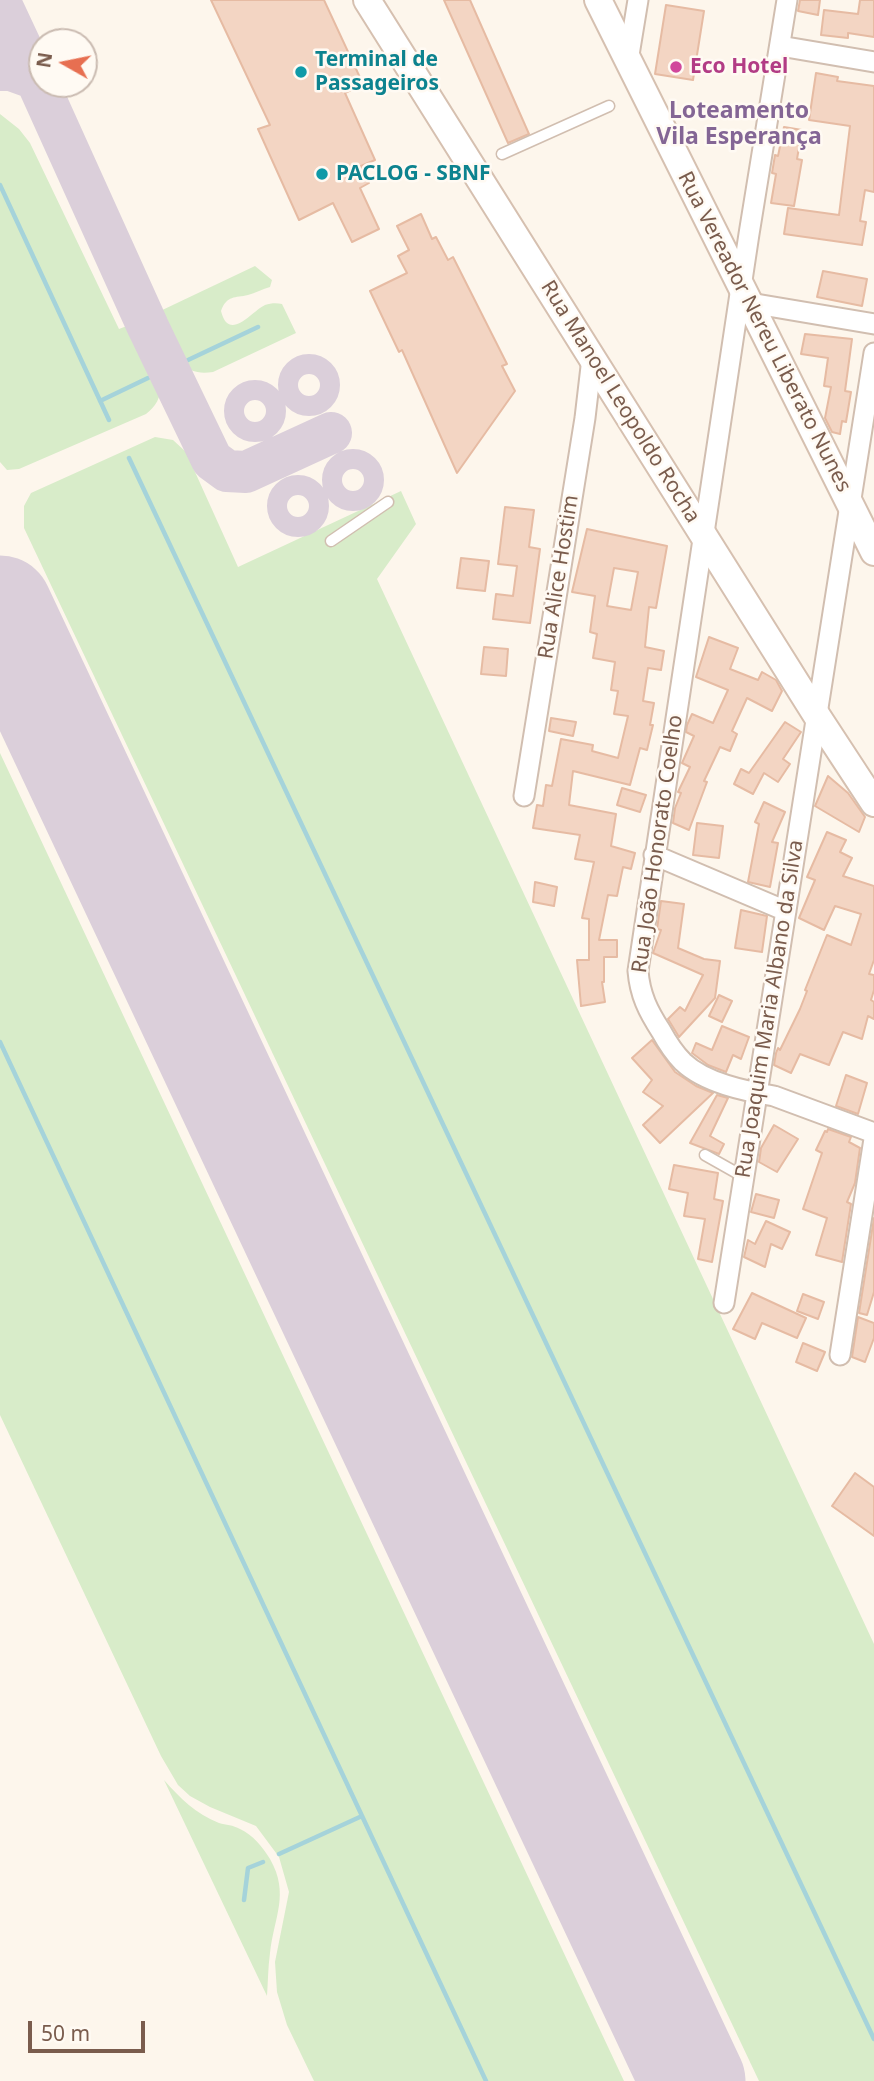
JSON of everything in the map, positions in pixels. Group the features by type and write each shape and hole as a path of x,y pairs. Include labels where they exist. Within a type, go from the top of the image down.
{"main road":[{"name":"Rua Manoel Leopoldo Rocha","path":"367,0 874,803"},
{"name":"Rua Vereador Nereu Liberato Nunes","path":"598,0 874,552"}],"street":[{"path":"628,61 638,0"},
{"name":"Rua João Honorato Coelho","path":"787,0 745,295 654,855 638,971 639,989 646,1009 673,1051 698,1073 774,1096 874,1133"},
{"path":"780,46 874,62"},
{"path":"745,295 874,324"},
{"name":"Rua Joaquim Maria Albano da Silva","path":"724,1303 874,353"},
{"name":"Rua Alice Hostim","path":"524,796 585,418 592,358"},
{"path":"654,855 786,911"},
{"path":"840,1355 874,1139"}],"lane":[{"path":"502,154 609,106"},
{"path":"331,541 388,502"},
{"path":"705,1155 744,1177"}],"green space":[{"path":"0,114 19,129 30,143 119,329 132,324 156,372 160,389 157,401 146,414 19,469 7,470 0,462"},
{"path":"255,266 272,280 270,287 229,300 221,311 225,320 235,325 265,305 282,304 296,333 213,372 195,372 187,368 179,362 156,313"},
{"path":"155,437 173,440 186,452 238,567 401,491 416,524 377,579 874,1644 874,2081 759,2081 24,528 24,506 31,493"},
{"path":"0,753 624,2081 314,2081 287,2025 277,1992 275,1962 289,1892 279,1857 256,1826 210,1807 190,1796 178,1785 161,1756 0,1415"},
{"path":"164,1780 182,1799 203,1815 249,1834 270,1859 276,1872 280,1895 270,1953 267,1996"}],"building":[{"path":"211,0 324,0 363,84 345,93 375,160 361,166 369,183 360,188 379,229 352,242 333,203 299,220 258,129 270,125"},
{"path":"444,0 470,0 529,134 508,143"},
{"path":"800,0 820,0 818,15 798,11"},
{"path":"860,0 874,0 874,37 848,33 848,38 821,35 824,10 858,14"},
{"path":"666,5 704,11 693,80 655,74"},
{"path":"816,73 838,77 837,81 874,86 874,192 865,190 860,221 866,222 862,245 784,234 788,208 839,215 850,126 809,120"},
{"path":"784,127 802,130 797,159 802,160 794,206 771,203 776,174 772,173 775,155 778,156"},
{"path":"421,214 432,239 436,237 448,260 453,257 507,364 502,366 515,391 457,473 402,350 399,352 370,291 407,273 398,256 409,250 397,226"},
{"path":"823,271 867,279 862,306 817,297"},
{"path":"805,334 852,339 845,391 851,392 846,422 842,421 840,434 832,432 825,418 831,387 824,386 828,358 801,354"},
{"path":"505,507 534,510 529,547 540,549 530,623 493,619 496,594 513,596 517,566 498,564"},
{"path":"587,529 667,546 656,608 649,607 645,647 664,651 661,670 648,668 643,701 654,703 650,725 653,725 647,750 640,748 630,785 573,771 569,805 616,814 611,846 635,853 631,869 623,867 617,896 608,895 599,940 617,940 617,957 604,957 602,982 605,1002 581,1006 577,960 589,960 589,919 582,918 594,862 575,859 580,835 533,828 537,805 543,806 546,785 552,786 561,739 593,745 592,751 618,758 628,716 614,714 618,691 611,690 615,662 593,658 597,634 590,632 595,596 572,592","holes":["614,568 638,572 631,610 607,606"]},
{"path":"461,558 489,561 485,591 457,588"},
{"path":"709,637 738,648 730,669 758,680 762,672 776,680 782,691 772,711 747,698 732,731 737,734 730,751 720,747 704,781 707,782 689,830 673,823 681,793 678,792 690,767 682,763 694,736 686,732 687,725 692,714 713,723 728,690 696,677"},
{"path":"484,647 508,649 506,676 481,674"},
{"path":"551,718 576,722 573,736 549,731"},
{"path":"785,722 801,732 783,759 790,764 778,782 764,773 753,794 734,784 741,769 749,773"},
{"path":"828,776 848,793 865,817 859,832 815,806"},
{"path":"622,788 646,795 640,812 617,805"},
{"path":"764,802 785,812 772,842 778,843 770,887 748,882 759,824 755,822"},
{"path":"697,823 723,826 719,858 693,855"},
{"path":"827,832 846,840 840,852 852,858 843,876 874,886 874,960 869,974 874,975 871,1000 874,1002 874,1019 868,1016 862,1039 843,1032 829,1065 800,1054 791,1073 774,1065 776,1053 800,1009 827,935 851,945 861,914 835,906 824,930 799,918 815,880 807,877"},
{"path":"535,882 557,887 554,906 533,902"},
{"path":"661,901 684,904 678,948 704,959 720,961 715,998 679,1037 668,1019 680,1007 685,1011 703,975 653,953 661,930 657,929"},
{"path":"741,910 767,916 762,952 735,948"},
{"path":"719,995 732,1001 722,1022 709,1016"},
{"path":"722,1026 749,1037 741,1059 733,1055 726,1072 708,1065 692,1053 696,1043 712,1050"},
{"path":"652,1040 675,1072 713,1093 660,1143 643,1125 663,1106 643,1092 652,1080 632,1058"},
{"path":"846,1075 867,1083 858,1114 836,1106"},
{"path":"717,1095 728,1098 710,1136 724,1144 719,1154 690,1143"},
{"path":"774,1125 798,1139 777,1172 759,1162 761,1148"},
{"path":"828,1129 851,1137 849,1142 860,1148 855,1183 847,1202 851,1204 842,1262 816,1255 827,1218 803,1209 822,1153 816,1150"},
{"path":"674,1165 718,1173 714,1199 723,1201 712,1262 698,1259 705,1219 684,1216 688,1193 669,1189"},
{"path":"756,1194 779,1200 774,1218 751,1212"},
{"path":"874,1218 874,1292 867,1315 859,1313"},
{"path":"766,1221 790,1232 782,1249 771,1244 765,1267 744,1257 748,1240 755,1244"},
{"path":"752,1293 806,1318 797,1338 762,1323 755,1339 733,1329"},
{"path":"803,1294 824,1302 818,1319 797,1311"},
{"path":"858,1317 874,1323 874,1338 865,1362 852,1357"},
{"path":"803,1343 825,1352 817,1371 796,1362"},
{"path":"855,1473 874,1487 874,1536 832,1506"}],"waterway":[{"path":"0,185 109,420"},
{"path":"188,360 258,327"},
{"path":"100,401 148,378"},
{"path":"129,458 874,2039"},
{"path":"0,1042 486,2081"},
{"path":"279,1854 362,1816"},
{"path":"244,1900 248,1868 263,1862"}],"taxiway":[{"path":"0,2 36,79 11,70 0,70"},
{"path":"45,98 148,327 212,460 227,471 246,472 331,433"},
{"path":"309,375 316,378 319,385 316,392 309,395 302,392 299,385 302,378 309,375"},
{"path":"255,401 262,404 265,411 262,418 255,421 248,418 245,411 248,404 255,401"},
{"path":"353,470 360,473 363,480 360,487 353,490 346,487 343,480 346,473 353,470"},
{"path":"298,496 305,499 308,506 305,513 298,516 291,513 288,506 291,499 298,496"}],"runway":[{"path":"0,608 693,2081"}],"place":[{"name":"Eco Hotel","path":"676,67"},
{"name":"Terminal de Passageiros","path":"301,72"},
{"name":"PACLOG - SBNF","path":"322,174"}],"district":[{"name":"Loteamento Vila Esperança","path":"739,124"}]}
